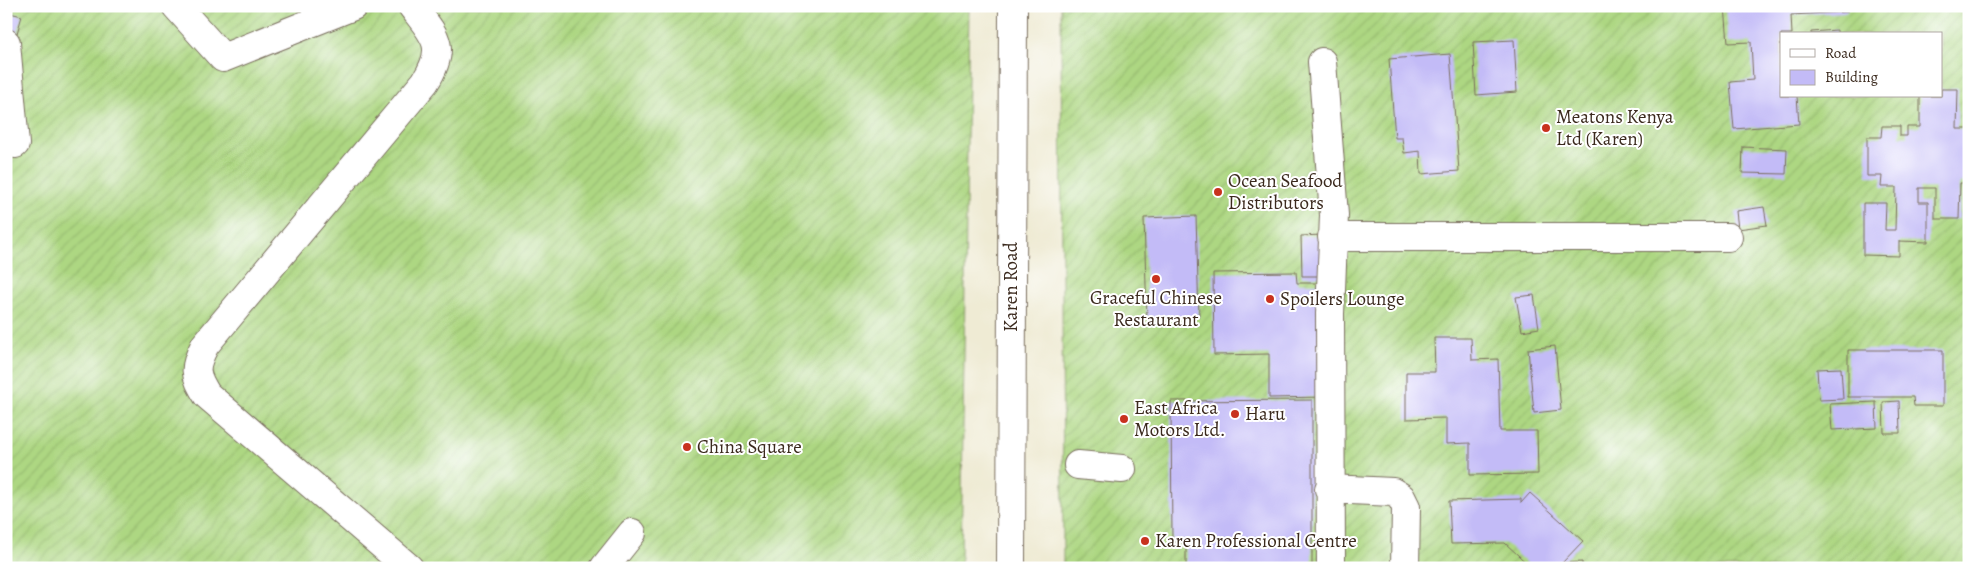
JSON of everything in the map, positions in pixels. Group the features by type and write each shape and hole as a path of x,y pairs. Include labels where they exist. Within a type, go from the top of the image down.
{"street":[{"path":"176,6 223,58 353,6"},
{"path":"409,568 207,395 198,380 196,371 197,360 205,345 425,82 435,67 438,51 434,34 412,6"},
{"name":"Karen Road","path":"1011,568 1013,6"},
{"path":"6,43 15,144"},
{"path":"1322,62 1334,215 1330,285 1331,414 1329,489 1331,568"},
{"path":"1332,238 1728,237"},
{"path":"1078,465 1122,469"},
{"path":"1329,489 1393,492 1401,497 1406,507 1405,568"},
{"path":"604,568 632,533"}],"green space":[{"path":"6,6 969,6 961,568 6,568"},
{"path":"1061,6 1969,6 1969,568 1063,568"}],"building":[{"path":"1725,6 1847,6 1847,12 1791,15 1792,32 1780,32 1780,98 1797,98 1799,124 1734,129 1730,82 1753,80 1751,42 1728,43"},
{"path":"6,12 22,16 7,68 6,68"},
{"path":"1837,30 1837,32 1811,32"},
{"path":"1514,40 1517,92 1476,95 1473,42"},
{"path":"1450,54 1459,171 1421,174 1420,151 1404,153 1402,138 1395,138 1389,59"},
{"path":"1942,89 1958,89 1957,129 1969,129 1969,183 1960,183 1959,219 1935,219 1935,188 1919,188 1919,202 1928,202 1928,242 1899,241 1899,256 1863,255 1863,203 1886,203 1885,230 1895,230 1896,187 1881,187 1882,176 1867,176 1867,137 1881,137 1882,126 1900,126 1900,136 1907,136 1907,127 1920,127 1920,98 1942,98"},
{"path":"1743,147 1787,149 1786,174 1742,173"},
{"path":"1764,207 1767,225 1738,229 1736,211"},
{"path":"1196,216 1199,317 1147,319 1144,218"},
{"path":"1322,235 1324,276 1302,276 1301,236"},
{"path":"1296,272 1297,283 1325,283 1326,397 1269,398 1269,354 1214,355 1213,273"},
{"path":"1534,295 1539,328 1522,331 1516,297"},
{"path":"1434,338 1471,338 1472,360 1498,359 1500,431 1537,431 1538,474 1470,475 1470,443 1446,444 1446,418 1406,419 1406,372 1435,372"},
{"path":"1555,346 1561,410 1534,413 1528,349"},
{"path":"1848,350 1943,350 1943,406 1914,406 1913,397 1848,397"},
{"path":"1841,368 1843,399 1819,400 1817,369"},
{"path":"1312,400 1312,568 1186,568 1186,542 1172,542 1171,401"},
{"path":"1899,401 1900,433 1884,433 1883,402"},
{"path":"1876,402 1877,428 1832,430 1830,404"},
{"path":"1530,493 1583,541 1562,563 1582,562 1582,568 1532,568 1505,543 1451,544 1449,501 1521,499 1521,503"}],"place":[{"name":"Meatons Kenya Ltd (Karen)","path":"1546,128"},
{"name":"Ocean Seafood Distributors","path":"1218,192"},
{"name":"Graceful Chinese Restaurant","path":"1156,279"},
{"name":"Spoilers Lounge","path":"1270,299"},
{"name":"Haru","path":"1235,414"},
{"name":"East Africa Motors Ltd.","path":"1124,419"},
{"name":"China Square","path":"687,447"},
{"name":"Karen Professional Centre","path":"1145,541"}]}
